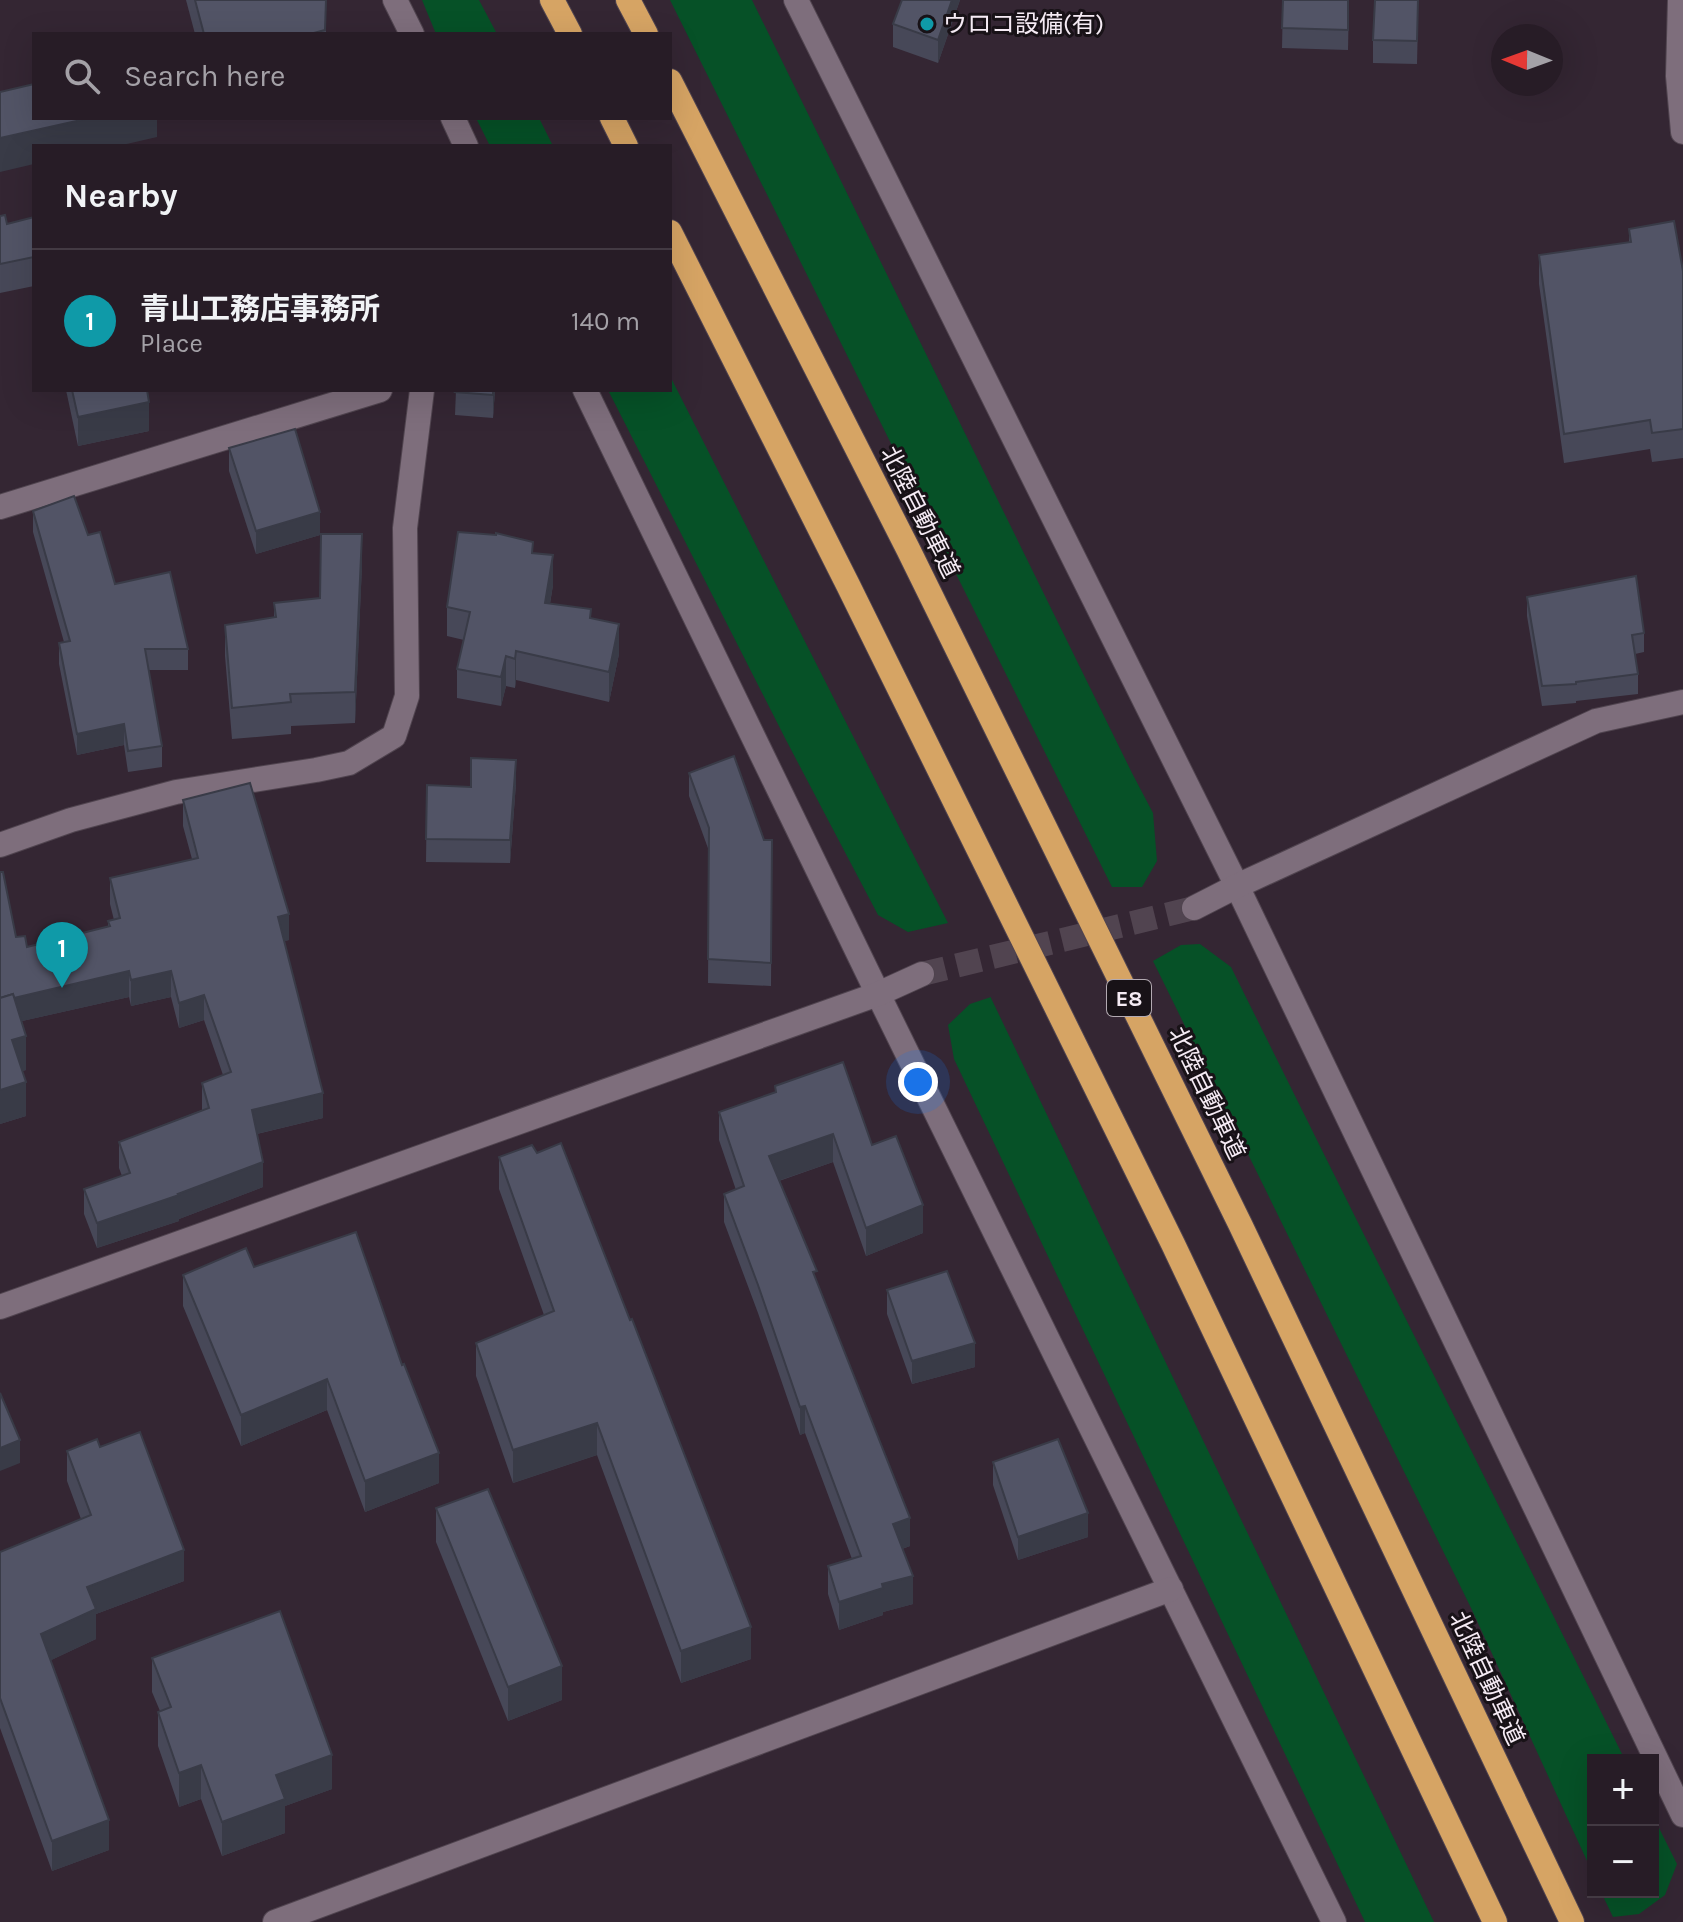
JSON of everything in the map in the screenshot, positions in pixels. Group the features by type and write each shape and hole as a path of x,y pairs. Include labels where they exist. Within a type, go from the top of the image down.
{"highway":[{"path":"631,4 645,32"},
{"name":"北陸自動車道","path":"672,85 915,563 1234,1210 1572,1922"},
{"path":"613,120 625,144"},
{"path":"672,236 1166,1229 1495,1922"}],"street":[{"path":"395,0 411,32"},
{"path":"796,0 1237,886 1683,1815"},
{"path":"1680,0 1678,76 1683,132"},
{"path":"454,120 465,144"},
{"path":"0,507 374,392"},
{"path":"0,845 71,820 176,792 349,763 394,736 407,696 405,528 422,392"},
{"path":"586,392 1334,1922"},
{"path":"1194,908 1596,721 1683,702"},
{"path":"0,1307 878,994 922,974"},
{"path":"275,1922 1171,1589"}],"green space":[{"path":"422,0 479,0 496,32 435,32"},
{"path":"670,0 752,0 1153,813 1157,861 1142,887 1112,887"},
{"path":"477,120 540,120 552,144 489,144"},
{"path":"672,380 948,923 908,932 878,915 609,392 672,392"},
{"path":"1200,944 1231,967 1622,1754 1587,1754 1587,1861 1472,1610 1153,961 1181,945"},
{"path":"991,997 1434,1922 1365,1922 954,1059 948,1025 970,1004"},
{"path":"1659,1828 1677,1864 1665,1895 1639,1914 1613,1917 1604,1898 1659,1898"}],"building":[{"path":"195,0 326,0 325,30 318,32 203,32"},
{"path":"902,0 952,0 938,40 893,24"},
{"path":"1283,0 1348,0 1348,30 1282,28"},
{"path":"1375,0 1418,0 1417,41 1373,40"},
{"path":"32,84 32,120 81,120 0,138 0,92"},
{"path":"5,215 7,224 32,218 32,257 0,264 0,216"},
{"path":"1674,221 1683,271 1683,429 1652,433 1650,420 1564,434 1539,255 1631,242 1629,229"},
{"path":"72,392 147,392 149,402 78,417"},
{"path":"455,392 493,392 493,395"},
{"path":"295,429 320,512 256,531 229,448"},
{"path":"74,496 88,535 100,532 115,584 170,572 188,649 145,649 162,746 128,751 124,724 77,734 59,643 70,641 33,511"},
{"path":"458,532 496,533 533,542 532,553 553,555 545,603 591,609 590,618 619,624 609,672 516,651 515,659 506,656 501,677 457,669 470,612 447,607"},
{"path":"321,534 362,534 355,692 290,694 291,702 232,708 225,625 276,617 274,603 320,598"},
{"path":"1636,576 1644,633 1632,635 1638,674 1542,686 1527,597"},
{"path":"734,756 764,840 772,840 771,963 708,959 709,828 689,773"},
{"path":"471,758 516,760 510,840 426,839 427,785 471,787"},
{"path":"250,783 289,914 278,917 323,1093 252,1110 263,1162 97,1223 84,1189 130,1173 119,1142 209,1108 202,1083 231,1072 204,995 179,1003 171,971 131,980 129,971 14,998 13,994 0,998 0,872 3,872 16,937 25,936 27,947 110,926 108,921 120,918 110,878 198,858 183,800"},
{"path":"13,994 26,1036 12,1040 26,1082 0,1090 0,998"},
{"path":"843,1062 872,1145 896,1136 923,1205 866,1228 833,1134 769,1156 817,1271 813,1272 910,1518 893,1524 913,1576 882,1584 883,1588 839,1602 828,1566 861,1556 805,1406 800,1407 724,1194 744,1186 719,1112 776,1092 775,1086"},
{"path":"561,1143 751,1627 681,1651 597,1423 513,1450 476,1343 554,1311 499,1157 532,1145 537,1153"},
{"path":"356,1232 402,1365 439,1453 365,1481 327,1379 241,1415 183,1275 246,1248 254,1267"},
{"path":"947,1271 975,1343 912,1361 887,1290"},
{"path":"0,1393 20,1440 0,1448"},
{"path":"140,1432 184,1550 87,1587 96,1609 41,1634 109,1820 52,1841 0,1698 0,1552 91,1515 67,1451 97,1439 100,1447"},
{"path":"1058,1439 1088,1513 1018,1537 993,1462"},
{"path":"488,1489 562,1666 508,1687 436,1508"},
{"path":"280,1611 332,1755 276,1775 285,1799 222,1822 201,1765 179,1773 158,1712 171,1707 152,1658"}],"tunnel":[{"path":"922,974 1194,908"}],"place":[{"name":"ウロコ設備(有)","path":"927,24"},
{"name":"青山工務店事務所","path":"62,988"}]}
